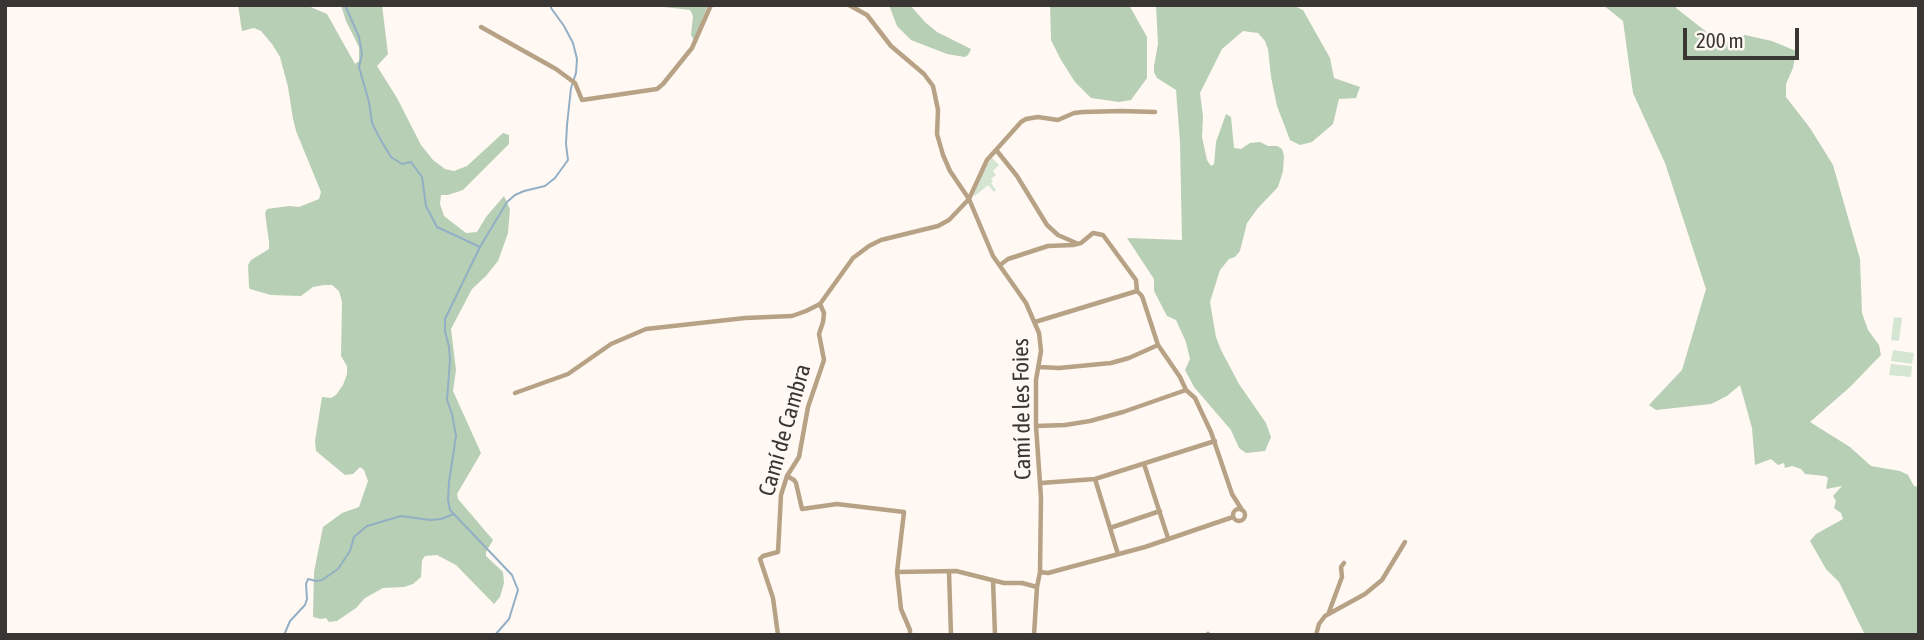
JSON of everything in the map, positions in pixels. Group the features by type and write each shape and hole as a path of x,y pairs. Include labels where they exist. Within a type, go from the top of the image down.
{"street":[{"path":"481,27 573,81 582,100 657,89 692,48 710,5"},
{"name":"Camí de les Foies","path":"849,5 867,15 891,46 928,78 937,97 937,134 950,171 969,199 991,253 1026,303 1035,322 1041,345 1036,380 1036,426 1041,483 1040,572 1034,635"},
{"path":"515,393 568,374 611,344 646,329 745,318 792,316 806,312 820,304 859,252 881,240 938,226 949,220 969,199 985,164 1021,122 1032,117 1058,120 1083,112 1155,112"},
{"path":"997,150 1017,176 1050,229 1077,244"},
{"path":"1000,265 1048,246 1081,243 1093,233 1103,235 1136,280 1137,291 1142,296 1158,345 1186,390 1195,398 1215,441 1232,494 1245,515 1241,520 1235,520 1232,494"},
{"path":"1035,322 1137,291"},
{"name":"Camí de Cambra","path":"778,635 773,597 760,559 778,552 780,495 799,457 808,407 824,360 820,334 824,313 820,304"},
{"path":"1039,367 1059,368 1111,363 1158,345"},
{"path":"1036,426 1090,421 1186,390"},
{"path":"1041,483 1095,479 1215,441"},
{"path":"1144,464 1168,538"},
{"path":"787,477 796,483 802,509 837,505 904,512 897,572 901,609 910,635"},
{"path":"1095,479 1118,554"},
{"path":"1040,572 1048,573 1165,541 1233,514 1238,509 1242,510"},
{"path":"1110,528 1160,511"},
{"path":"1316,635 1322,620 1329,613 1377,585 1405,542"},
{"path":"1329,613 1342,578 1341,567 1344,563"},
{"path":"897,572 968,574 1004,583 1022,583 1037,587"},
{"path":"949,572 951,635"},
{"path":"993,580 995,635"}],"green space":[{"path":"238,5 306,5 327,14 355,64 359,61 359,47 341,5 382,5 388,54 377,66 421,145 433,160 445,169 454,171 467,166 503,133 509,135 509,144 463,190 441,195 440,204 444,216 466,233 477,232 504,196 510,209 508,233 498,261 472,289 451,329 456,370 453,391 481,453 457,494 458,499 493,540 486,556 503,572 504,583 500,597 494,604 456,565 437,555 425,556 422,560 421,577 413,584 383,588 365,598 337,621 329,622 326,618 313,617 314,572 323,527 342,513 359,507 368,481 360,467 353,474 345,475 316,451 322,397 331,398 336,395 347,374 347,366 341,356 342,302 339,291 332,285 324,285 313,287 301,296 271,295 249,287 248,265 251,260 269,249 265,213 267,209 299,207 319,199 321,192 296,131 280,57 261,31 254,28 242,31"},
{"path":"647,5 708,5 694,40 691,35 693,16 690,10"},
{"path":"889,5 910,5 937,32 971,49 968,55 965,57 947,54 911,40 897,26"},
{"path":"1050,5 1129,5 1147,37 1147,78 1131,100 1119,102 1091,98 1075,82 1051,40"},
{"path":"1156,5 1292,5 1303,10 1330,58 1334,78 1360,87 1356,98 1339,99 1333,124 1312,142 1300,145 1290,140 1277,106 1265,41 1258,33 1243,31 1222,49 1200,93 1202,137 1211,166 1214,164 1216,142 1226,114 1231,117 1234,148 1241,149 1250,143 1260,142 1277,146 1282,149 1284,156 1278,187 1247,223 1240,251 1220,270 1210,302 1221,350 1239,384 1266,423 1271,437 1265,451 1246,453 1239,448 1231,430 1194,387 1185,370 1190,359 1186,342 1176,320 1167,316 1154,291 1154,279 1127,238 1182,240 1176,90 1157,78 1154,72 1158,44"},
{"path":"1603,5 1676,5 1676,8 1722,44 1745,35 1772,41 1796,51 1786,84 1786,97 1810,128 1833,165 1860,259 1862,313 1868,330 1879,345 1881,355 1810,422 1850,447 1871,466 1900,471 1908,475 1914,486 1919,487 1919,635 1865,635 1839,582 1826,569 1810,541 1816,534 1843,519 1841,513 1834,508 1836,501 1833,496 1842,486 1826,489 1828,478 1825,476 1805,474 1801,469 1792,466 1785,468 1784,463 1778,465 1771,459 1755,465 1752,428 1740,385 1711,404 1656,410 1649,405 1682,370 1706,289 1665,163 1633,93 1623,21"},
{"path":"992,158 999,165 993,171 996,175 991,179 996,190 994,192 988,185 975,196 986,166"},
{"path":"1894,317 1902,318 1899,341 1891,340"},
{"path":"1893,350 1914,353 1912,364 1891,361"},
{"path":"1891,364 1912,366 1911,377 1889,375"}],"waterway":[{"path":"345,5 359,37 362,54 359,67 372,123 379,137 391,157 402,164 411,162 422,177 426,206 437,227 480,247 445,319 450,360 447,400 456,436 448,500 450,510 512,575 518,590 509,619 495,635"},
{"path":"480,247 507,202 524,191 545,186 555,178 568,160 567,125 577,59 573,43 551,5"},
{"path":"284,635 290,621 305,605 308,579 322,580 338,569 350,551 354,537 367,526 401,516 430,520 454,514"}]}
